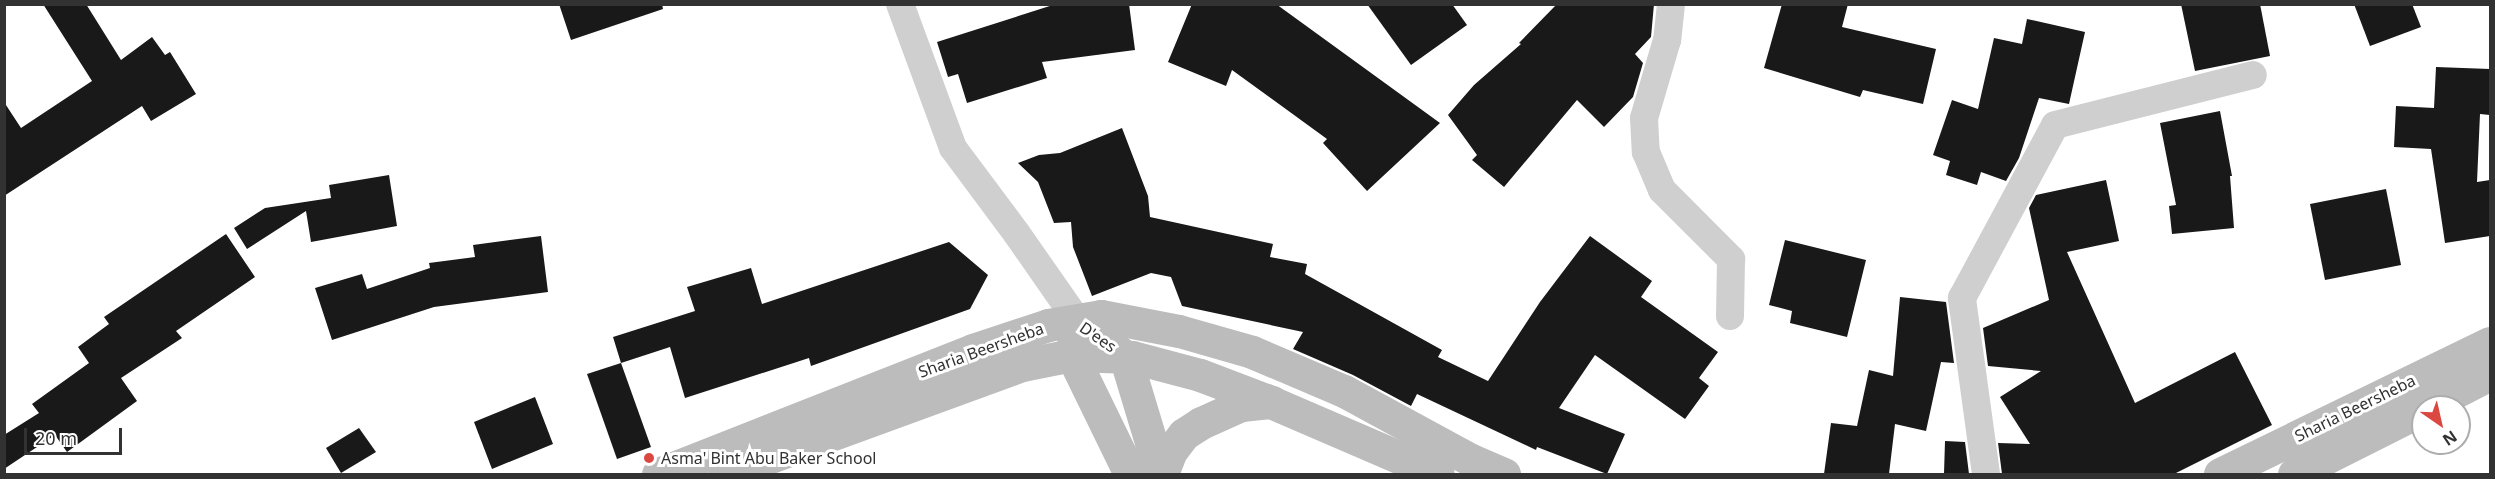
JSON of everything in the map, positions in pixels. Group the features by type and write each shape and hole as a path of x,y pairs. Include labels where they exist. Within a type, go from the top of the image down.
{"street":[{"path":"900,4 953,148 1077,320"},
{"path":"1671,4 1667,40 1644,118 1646,152 1662,190 1731,259 1730,316"},
{"path":"1986,474 1962,298 2055,126 2253,75"},
{"name":"Sharia Beersheba","path":"658,474 973,350 1048,325 1101,316 1179,331 1252,352 1344,392 1471,460 1504,474"},
{"name":"D'ees","path":"1130,474 1072,355 1077,320 1125,356 1151,442 1155,474"},
{"name":"Sharia Beersheba","path":"2220,474 2490,343"},
{"name":"Sharia Beersheba","path":"724,474 1022,365 1072,355 1125,356 1200,375 1273,402 1438,474"},
{"name":"Sharia Beersheba","path":"2449,395 2490,374"},
{"path":"1162,474 1170,451 1185,434 1201,423 1241,405 1273,402"},
{"name":"Sharia Beersheba","path":"2294,474 2411,415"}],"building":[{"path":"43,4 86,4 121,60 152,37 165,55 170,52 196,94 151,121 142,106 4,196 4,102 21,128 92,81"},
{"path":"559,4 662,4 663,9 571,40"},
{"path":"1056,4 1129,4 1135,50 1042,62 1047,78 967,103 958,74 948,77 937,42"},
{"path":"1192,4 1276,4 1440,123 1367,191 1323,143 1327,139 1232,70 1226,86 1168,62"},
{"path":"1367,4 1452,4 1467,25 1411,65"},
{"path":"1557,4 1654,4 1651,37 1635,54 1643,63 1633,97 1604,127 1577,100 1504,187 1472,160 1477,155 1448,115 1474,85 1521,44 1519,43"},
{"path":"1782,4 1848,4 1842,27 1936,49 1923,104 1863,90 1860,97 1764,68"},
{"path":"2181,4 2260,4 2270,56 2195,71"},
{"path":"2354,4 2412,4 2421,27 2370,46"},
{"path":"2027,19 2085,32 2069,104 2039,98 2019,158 2006,181 1981,172 1977,185 1946,175 1950,161 1933,155 1952,100 1978,109 1994,38 2022,44"},
{"path":"2436,67 2490,69 2490,115 2480,114 2477,182 2490,180 2490,236 2445,243 2431,149 2394,147 2396,106 2434,108"},
{"path":"2220,111 2232,176 2230,176 2234,228 2172,234 2169,206 2176,205 2160,123"},
{"path":"1122,128 1148,196 1150,217 1273,244 1270,257 1307,264 1305,274 1442,350 1438,357 1488,381 1540,302 1590,236 1652,281 1641,297 1718,352 1699,378 1709,386 1685,419 1595,355 1559,408 1625,434 1607,474 1537,447 1536,450 1417,394 1411,406 1353,375 1293,349 1303,332 1182,306 1171,277 1151,273 1092,296 1073,247 1071,222 1054,223 1038,182 1018,163 1039,155 1060,153"},
{"path":"389,175 397,226 311,242 306,211 247,249 234,228 265,208 331,198 329,185"},
{"path":"2106,180 2119,241 2067,252 2135,403 2235,352 2272,425 2174,474 2002,474 1998,443 2030,444 2000,397 2041,371 1988,366 1983,328 2049,300 2029,208 2036,195"},
{"path":"2386,189 2401,265 2325,280 2310,204"},
{"path":"226,234 255,277 176,331 182,338 121,378 137,401 67,452 55,435 4,469 4,435 39,413 32,404 89,363 78,347 109,324 104,317"},
{"path":"541,236 548,292 434,307 332,340 315,288 362,274 367,289 430,268 429,263 475,257 473,245"},
{"path":"1785,240 1866,260 1847,337 1790,323 1792,311 1769,305"},
{"path":"949,242 988,275 970,309 811,366 809,358 685,398 670,347 621,363 613,337 695,311 687,287 751,268 762,304"},
{"path":"1900,297 1946,302 1954,363 1941,362 1926,431 1895,424 1889,474 1824,474 1831,423 1857,426 1869,370 1893,376"},
{"path":"621,363 651,447 617,459 587,374"},
{"path":"535,397 553,444 492,469 474,422"},
{"path":"359,428 376,452 341,473 326,448"},
{"path":"1945,441 1965,442 1969,474 1944,474"}],"place":[{"name":"Asma' Bint Abu Baker School","path":"649,458"}]}
